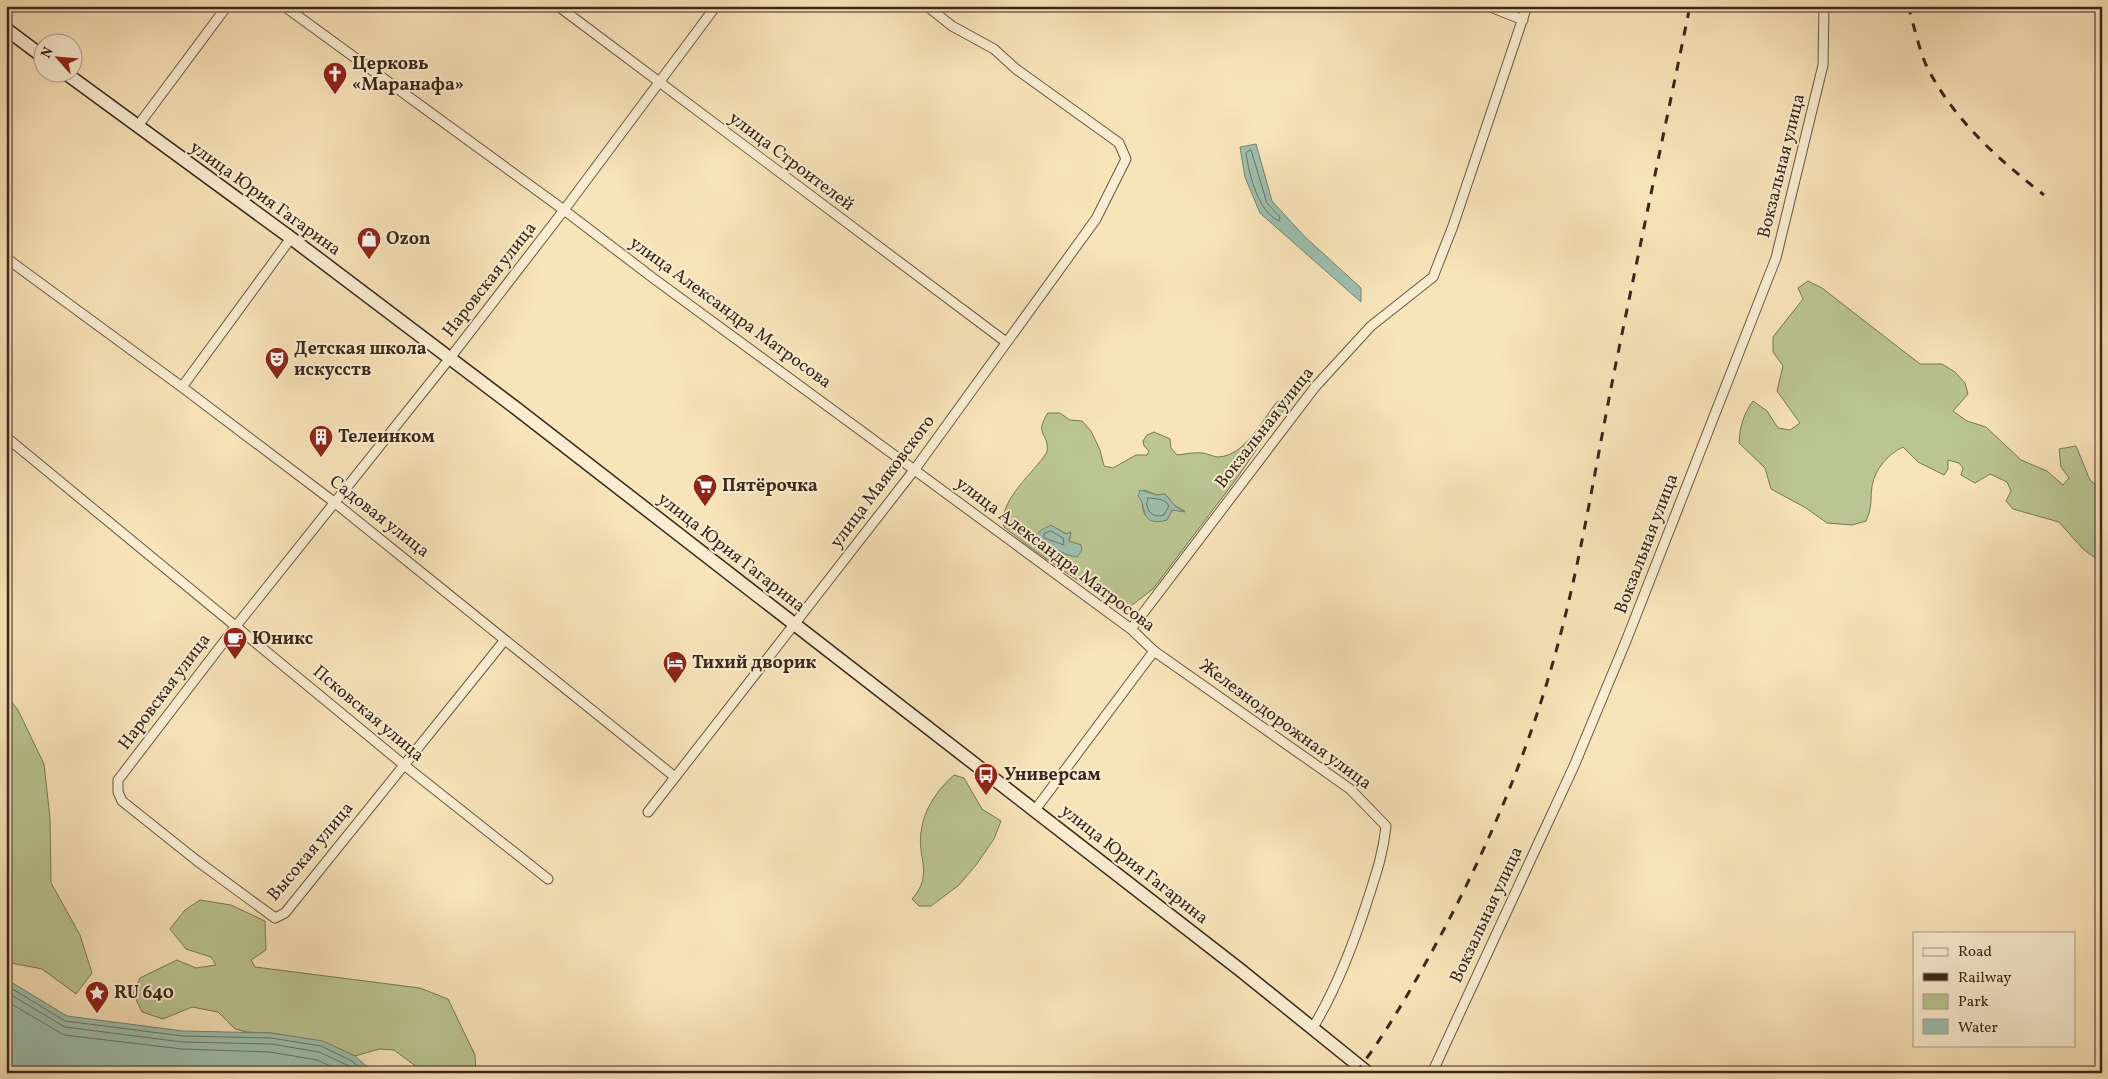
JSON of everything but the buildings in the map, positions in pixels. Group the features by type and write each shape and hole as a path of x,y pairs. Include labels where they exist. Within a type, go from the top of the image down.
{"street":[{"path":"137,128 227,6"},
{"name":"улица Александра Матросова","path":"284,6 1132,629 1154,651"},
{"name":"улица Строителей","path":"558,6 658,83 1006,342"},
{"name":"Наровская улица","path":"118,780 236,626 450,358 564,210 716,6"},
{"name":"улица Маяковского","path":"648,812 915,469 1096,219 1126,159 1119,143 1016,69 994,49 952,26 927,6"},
{"path":"1488,6 1522,20"},
{"name":"Вокзальная улица","path":"1132,629 1315,387 1371,326 1433,277 1453,226 1527,6"},
{"name":"Вокзальная улица","path":"1432,1073 1574,766 1626,641 1776,258 1823,65 1824,6"},
{"path":"6,29 32,48"},
{"name":"улица Юрия Гагарина","path":"77,82 137,128 291,238 450,358 1035,810 1239,969 1368,1073"},
{"path":"182,387 291,238"},
{"name":"Садовая улица","path":"6,258 182,387 334,502 675,777"},
{"name":"Псковская улица","path":"6,437 404,765 548,879"},
{"name":"Высокая улица","path":"118,780 118,792 122,801 196,860 275,918 285,913 504,641"},
{"path":"1035,810 1154,651"},
{"name":"Железнодорожная улица","path":"1154,651 1350,789 1386,826 1383,853 1355,938 1339,978 1312,1029"}],"green space":[{"path":"1808,281 1822,288 1920,364 1942,364 1955,372 1965,383 1968,394 1953,411 1967,421 1986,427 2021,460 2047,471 2063,485 2069,478 2061,467 2059,449 2076,446 2090,480 2102,491 2102,563 2083,549 2059,522 2013,509 2006,501 2011,491 2007,482 1990,474 1975,483 1961,475 1963,468 1959,463 1948,460 1948,469 1944,475 1918,462 1903,447 1887,458 1876,474 1872,486 1870,511 1866,521 1852,525 1827,523 1806,508 1771,489 1765,468 1739,443 1740,431 1744,416 1753,401 1767,411 1778,428 1790,430 1800,423 1777,391 1783,366 1773,352 1773,337 1803,299 1798,288"},
{"path":"1282,399 1286,401 1287,405 1237,478 1153,589 1127,609 1063,571 1004,527 1003,517 1011,497 1047,452 1042,426 1048,413 1060,413 1070,420 1082,421 1091,431 1100,450 1104,466 1113,468 1136,455 1147,455 1149,451 1144,446 1143,441 1147,435 1154,432 1170,439 1171,448 1177,455 1203,453 1219,457 1228,455 1245,444 1276,403","holes":["1144,490 1157,495 1165,494 1175,506 1185,511 1172,510 1167,520 1153,521 1148,518 1143,509","1058,529 1066,534 1071,532 1069,541 1081,545 1068,555 1038,541"]},
{"path":"6,695 18,710 44,764 50,818 51,883 80,935 92,973 76,994 42,969 6,962"},
{"path":"954,775 964,778 982,809 1001,821 994,839 959,885 931,906 919,906 912,899 922,882 923,866 920,841 925,816 932,801"},
{"path":"200,900 231,905 265,921 266,950 251,960 255,967 420,988 448,999 475,1055 476,1073 425,1073 394,1050 379,1049 355,1056 327,1043 271,1033 247,1032 235,1029 218,1012 192,1007 163,1019 142,1012 133,993 140,978 177,960 196,968 216,965 211,957 186,949 170,929 185,910"}],"water":[{"path":"1256,144 1272,201 1304,236 1361,288 1361,302 1260,213 1245,177 1240,147"},
{"path":"1140,490 1157,495 1165,494 1175,506 1185,512 1172,510 1167,520 1152,521 1145,514 1138,496"},
{"path":"1051,525 1066,534 1071,532 1069,541 1081,545 1082,550 1077,557 1068,555 1038,541 1036,536 1041,530"},
{"path":"6,979 67,1016 183,1031 271,1033 323,1041 355,1056 374,1073 6,1073"}],"railway":[{"path":"1356,1073 1402,1004 1460,898 1508,792 1547,682 1567,610 1582,543 1614,373 1690,6"},
{"path":"1908,6 1919,46 1928,69 1951,106 1994,153 2044,195"}],"place":[{"name":"Церковь «Маранафа»","path":"335,95"},
{"name":"Ozon","path":"369,260"},
{"name":"Детская школа искусств","path":"277,380"},
{"name":"Телеинком","path":"321,458"},
{"name":"Пятёрочка","path":"705,507"},
{"name":"Юникс","path":"235,660"},
{"name":"Тихий дворик","path":"675,684"},
{"name":"Универсам","path":"986,796"},
{"name":"RU 640","path":"97,1014"}]}
